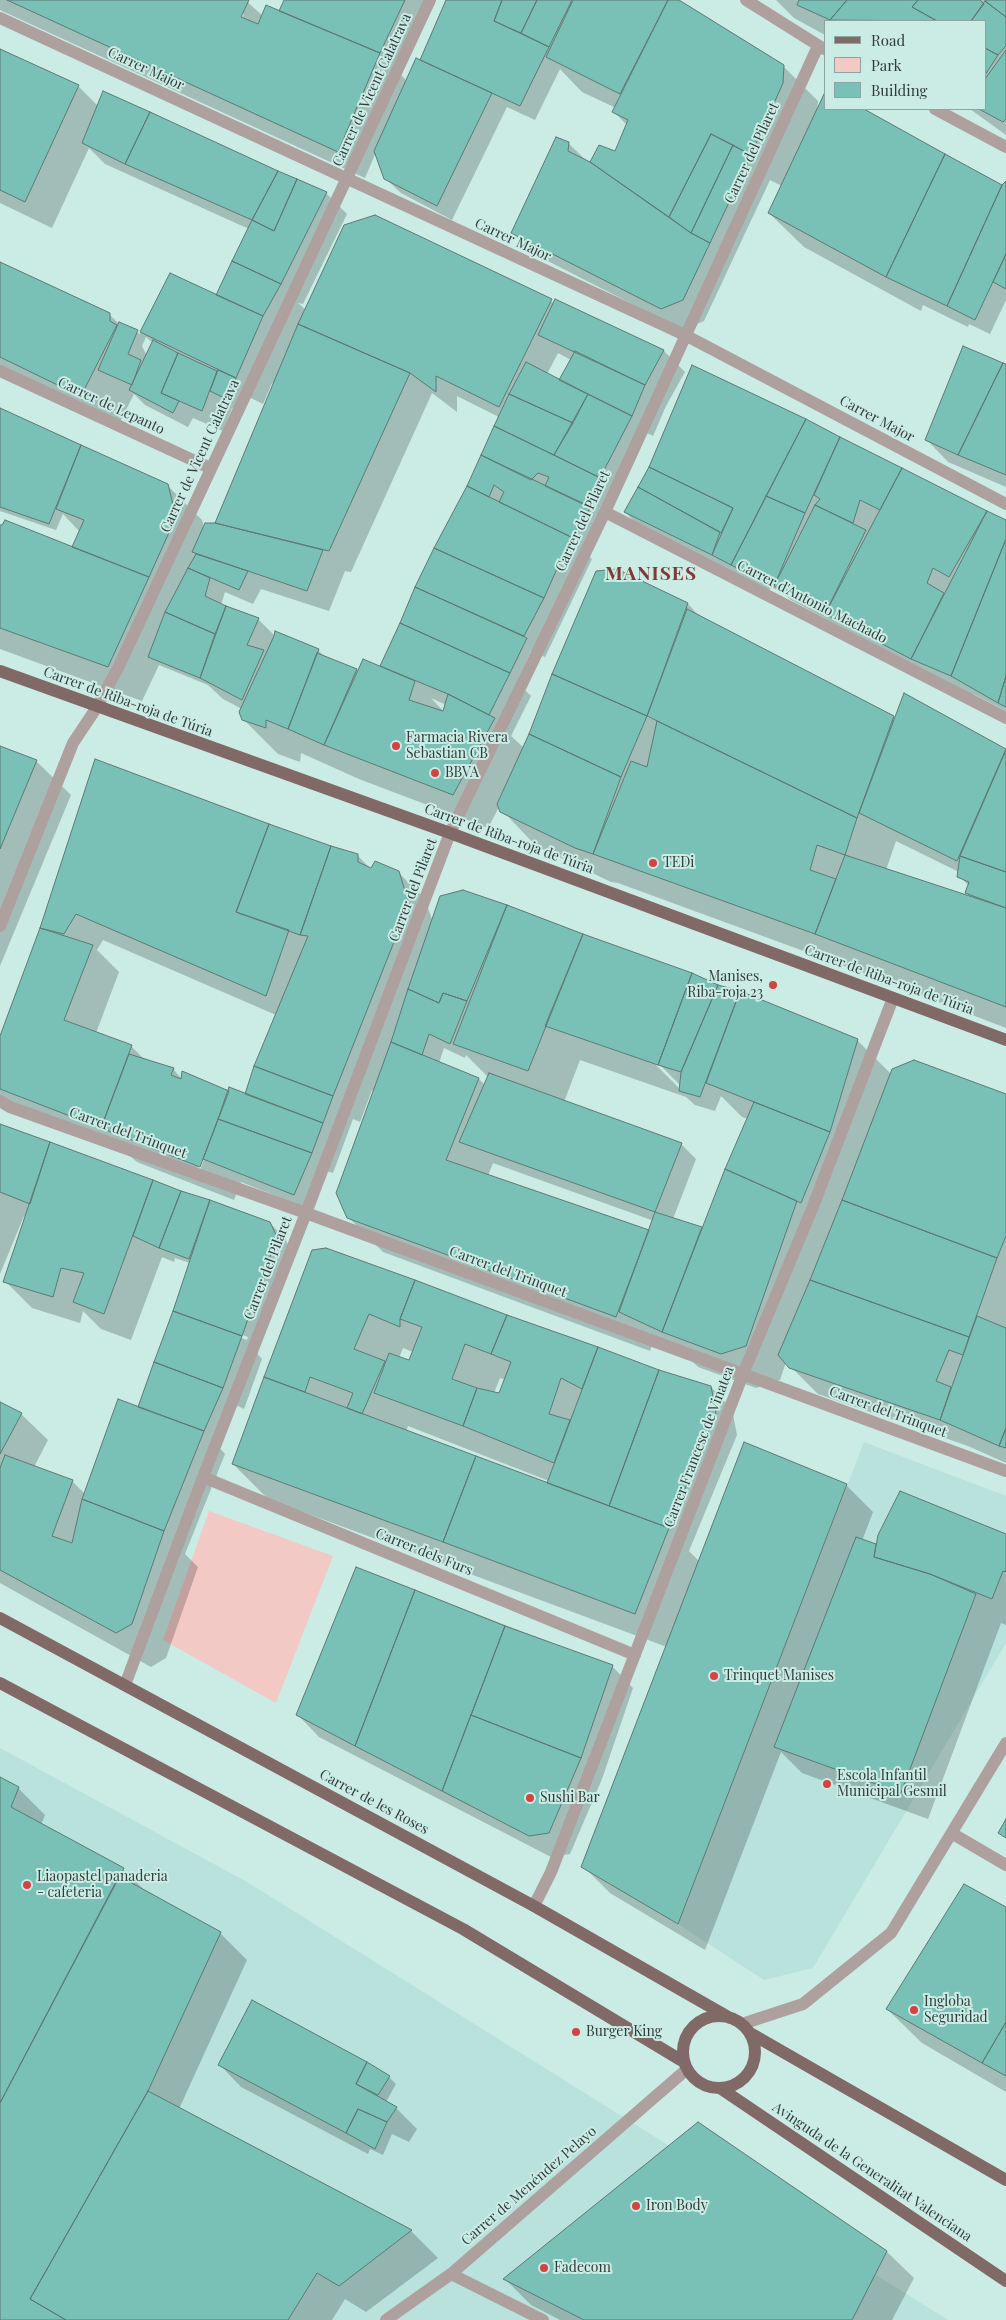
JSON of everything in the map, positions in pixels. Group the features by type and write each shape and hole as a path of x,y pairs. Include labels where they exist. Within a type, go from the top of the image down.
{"main road":[{"name":"Carrer de Riba-roja de Túria","path":"0,670 97,707 450,833 1006,1040"},
{"name":"Carrer de les Roses","path":"0,1618 534,1906 730,2018"},
{"path":"0,1683 463,1929 685,2066 696,2081 720,2088 744,2079 751,2069 755,2058 755,2045 746,2028"},
{"path":"685,2066 683,2044 694,2025 705,2018 718,2016 730,2018 1006,2180"},
{"name":"Avinguda de la Generalitat Valenciana","path":"720,2088 1006,2281"}],"street":[{"name":"Carrer de Vicent Calatrava","path":"0,926 73,743 97,707 118,668 430,0"},
{"path":"746,0 821,48"},
{"name":"Carrer Major","path":"0,18 685,335 1006,504"},
{"name":"Carrer del Pilaret","path":"125,1685 450,833 604,512 685,335 821,48"},
{"path":"938,110 1006,147"},
{"name":"Carrer de Lepanto","path":"0,371 210,468"},
{"name":"Carrer d'Antonio Machado","path":"604,512 1006,718"},
{"name":"Carrer Francesc de Vinatea","path":"534,1906 551,1872 743,1374 812,1209 893,998"},
{"name":"Carrer del Trinquet","path":"0,1101 1006,1471"},
{"name":"Carrer dels Furs","path":"203,1477 635,1655"},
{"path":"746,2028 803,2004 890,1933 953,1834 1006,1743"},
{"path":"953,1834 1006,1865"},
{"name":"Carrer de Menéndez Pelayo","path":"386,2320 451,2274 685,2066"},
{"path":"451,2274 543,2320"}],"shaded area":[{"name":"Escola Infantil Municipal Gesmil","path":"864,1442 1006,1496 1006,1643 813,1968 764,1980 678,1924"},
{"path":"0,1748 247,1882 948,2320 0,2320"}],"green space":[{"path":"209,1511 333,1556 276,1703 163,1640"}],"building":[{"path":"7,0 249,0 241,17 258,24 266,5 380,53 338,152"},
{"path":"284,0 405,0 380,53 279,11"},
{"path":"446,0 502,0 494,21 549,47 520,106 420,60"},
{"path":"502,0 537,0 521,33 494,21"},
{"path":"537,0 572,0 549,47 521,33"},
{"path":"573,0 668,0 620,94 546,57"},
{"path":"668,0 679,0 784,65 783,83 751,155 711,134 669,217 590,162 599,145 615,151 628,120 612,112"},
{"path":"799,0 847,0 830,20 797,5"},
{"path":"847,0 918,0 912,7 935,20 830,20"},
{"path":"918,0 980,0 984,4 972,20 935,20 912,7"},
{"path":"1006,0 1006,17 985,1"},
{"path":"985,1 1006,17 1006,46 998,55 986,49 986,20 972,20"},
{"path":"0,49 79,85 25,202 0,190"},
{"path":"986,49 998,55 986,73"},
{"path":"1006,50 1006,119 1003,122 981,110 986,110 986,78"},
{"path":"416,58 492,93 437,206 384,179 374,151"},
{"path":"103,91 150,112 125,164 82,143"},
{"path":"824,94 824,110 866,110 945,154 886,277 768,213"},
{"path":"150,112 278,171 252,220 125,164"},
{"path":"711,134 733,145 691,233 669,217"},
{"path":"556,137 569,142 568,151 590,162 691,233 710,243 683,300 661,309 511,233"},
{"path":"733,145 751,155 710,243 691,233"},
{"path":"945,154 1002,185 947,306 886,277"},
{"path":"278,171 297,179 274,231 252,220"},
{"path":"297,179 327,192 281,284 232,261 252,220 274,231"},
{"path":"1006,181 1006,254 975,320 947,306 1002,185"},
{"path":"375,215 552,299 499,407 436,376 436,392 410,373 298,324 344,225"},
{"path":"1006,254 1006,289 993,282"},
{"path":"232,261 281,284 263,316 216,295"},
{"path":"0,262 110,313 110,321 117,325 84,390 72,392 0,357"},
{"path":"170,273 263,316 236,378 140,332"},
{"path":"555,299 664,350 645,385 538,335"},
{"path":"119,322 138,330 128,354 141,360 132,385 98,370"},
{"path":"298,324 410,373 329,551 215,523"},
{"path":"153,340 178,353 161,393 179,401 173,413 129,390"},
{"path":"963,346 1003,363 958,455 925,440"},
{"path":"575,351 645,385 632,416 559,380"},
{"path":"178,353 217,371 202,411 161,393"},
{"path":"526,362 588,394 573,423 509,394"},
{"path":"1003,363 1006,364 1006,475 958,455"},
{"path":"692,365 806,419 731,565 712,555 733,508 649,467"},
{"path":"218,370 236,378 226,399 210,391"},
{"path":"509,394 573,423 554,455 494,426"},
{"path":"588,394 632,416 600,478 554,455"},
{"path":"0,408 81,445 49,524 0,507"},
{"path":"806,419 840,437 805,513 766,496"},
{"path":"494,426 603,479 589,507 545,486 549,477 538,473 531,480 481,455"},
{"path":"840,437 902,468 880,510 860,500 853,523 815,505 820,499 814,495"},
{"path":"81,445 168,484 176,517 149,577 72,547 84,520 56,509"},
{"path":"481,455 591,507 571,537 499,502 504,492 494,485 489,497 467,486"},
{"path":"649,467 733,508 721,533 638,487"},
{"path":"902,468 987,511 949,577 933,568 927,583 944,593 911,659 825,614"},
{"path":"467,486 571,537 544,598 434,548"},
{"path":"638,487 720,532 712,555 624,512"},
{"path":"766,496 805,513 774,586 731,565"},
{"path":"815,505 866,530 825,614 774,586"},
{"path":"987,511 1006,520 1006,539 951,676 911,659"},
{"path":"5,520 149,577 108,667 0,628 0,525"},
{"path":"205,523 215,523 323,550 307,591 192,552"},
{"path":"1006,539 1006,676 998,703 951,676"},
{"path":"434,548 544,598 524,636 415,587"},
{"path":"196,554 248,571 239,590 188,568"},
{"path":"188,568 210,578 205,596 226,606 215,634 165,612"},
{"path":"617,569 688,603 647,716 552,674 596,571"},
{"path":"415,587 527,638 510,673 400,623"},
{"path":"226,606 259,618 247,645 264,650 242,700 200,678"},
{"path":"687,609 894,716 857,818 647,716"},
{"path":"165,612 215,634 200,678 148,657"},
{"path":"400,623 510,673 489,715 448,694 380,666"},
{"path":"275,631 319,649 288,729 266,720 266,728 242,720 239,712"},
{"path":"317,653 357,669 324,745 288,729"},
{"path":"363,659 415,681 409,700 443,711 448,694 495,718 453,795 324,745"},
{"path":"552,674 647,716 621,777 529,734"},
{"path":"1006,676 1006,707 998,703"},
{"path":"904,693 1006,749 957,861 859,813"},
{"path":"657,721 857,818 845,855 817,845 810,870 836,879 815,934 593,854 631,761 647,767"},
{"path":"529,734 621,777 593,854 575,848 500,812 497,804"},
{"path":"0,746 37,760 0,849"},
{"path":"1006,750 1006,872 960,856"},
{"path":"95,759 269,824 236,912 289,930 266,996 76,914 64,934 40,928"},
{"path":"269,824 331,846 300,935 236,912"},
{"path":"331,846 358,854 358,862 371,868 375,861 399,871 409,904 333,1096 254,1066 308,936 300,935"},
{"path":"845,855 1006,908 1006,1007 815,934"},
{"path":"960,856 1006,872 1006,908 965,893 969,882 957,877"},
{"path":"463,890 507,905 467,1001 443,993 439,1003 408,989 440,896"},
{"path":"507,905 583,934 528,1071 453,1044"},
{"path":"40,928 93,945 64,1020 132,1045 101,1128 0,1089 0,1036"},
{"path":"583,934 692,973 658,1065 545,1026"},
{"path":"692,973 718,985 681,1072 658,1065"},
{"path":"718,985 740,991 700,1097 679,1091 681,1072"},
{"path":"408,989 439,1003 443,993 467,1001 450,1044 429,1034 422,1055 391,1042"},
{"path":"740,991 858,1039 830,1132 706,1083"},
{"path":"391,1042 479,1078 446,1160 649,1230 616,1317 347,1218 336,1193"},
{"path":"129,1054 174,1068 171,1075 181,1079 182,1071 229,1091 200,1167 101,1128"},
{"path":"914,1060 1006,1094 1006,1236 997,1258 842,1200 892,1069"},
{"path":"254,1066 333,1096 323,1123 245,1094"},
{"path":"489,1073 682,1143 655,1212 459,1142"},
{"path":"229,1087 323,1123 312,1153 218,1119"},
{"path":"754,1102 830,1132 801,1203 725,1169"},
{"path":"218,1119 312,1153 294,1195 203,1159"},
{"path":"0,1124 50,1142 30,1204 0,1192"},
{"path":"50,1142 153,1180 104,1314 73,1302 84,1273 61,1268 53,1297 3,1282"},
{"path":"725,1169 797,1201 746,1346 721,1354 662,1332"},
{"path":"153,1180 181,1191 159,1248 133,1236"},
{"path":"181,1191 210,1200 189,1259 159,1248"},
{"path":"210,1200 270,1222 277,1237 242,1336 173,1311"},
{"path":"842,1200 997,1258 969,1337 810,1280"},
{"path":"655,1212 702,1227 662,1332 619,1312"},
{"path":"326,1248 415,1280 400,1319 400,1327 369,1314 354,1349 385,1361 362,1414 347,1408 353,1393 310,1377 305,1392 264,1377 312,1250"},
{"path":"415,1280 507,1315 491,1354 465,1344 452,1379 477,1388 463,1426 374,1393 389,1353 409,1360 422,1327 400,1319"},
{"path":"810,1280 969,1337 963,1355 949,1350 936,1381 951,1387 940,1420 789,1368 778,1355"},
{"path":"173,1311 242,1336 223,1388 154,1362"},
{"path":"507,1315 598,1347 582,1389 561,1378 549,1414 570,1420 554,1463 463,1426 477,1388 499,1393 511,1362 491,1354"},
{"path":"977,1316 1006,1328 1006,1428 999,1446 940,1420"},
{"path":"598,1347 659,1370 609,1506 547,1483"},
{"path":"154,1362 223,1388 204,1431 138,1407"},
{"path":"659,1370 711,1386 716,1413 669,1528 609,1506"},
{"path":"264,1377 476,1456 443,1542 232,1464"},
{"path":"118,1399 204,1431 164,1531 82,1499"},
{"path":"0,1402 22,1413 0,1454"},
{"path":"1006,1428 1006,1448 999,1446"},
{"name":"Trinquet Manises","path":"744,1442 847,1484 678,1924 581,1867"},
{"path":"5,1455 73,1480 52,1536 72,1543 82,1499 164,1531 132,1624 116,1633 0,1570 0,1468"},
{"path":"476,1456 669,1528 635,1614 443,1542"},
{"path":"900,1491 1006,1534 1006,1572 1003,1571 992,1599 930,1574 874,1557 878,1535"},
{"path":"856,1537 876,1544 874,1557 930,1574 976,1594 901,1793 774,1747"},
{"path":"356,1567 415,1590 355,1746 296,1715"},
{"path":"415,1590 505,1626 442,1791 355,1746"},
{"path":"505,1626 613,1665 581,1758 471,1715"},
{"path":"471,1715 581,1758 549,1833 529,1836 442,1791"},
{"path":"0,1777 19,1787 11,1807 124,1868 0,2103"},
{"path":"1006,1819 1006,1838 998,1833"},
{"path":"119,1876 221,1932 148,2091 30,2299 66,2320 0,2320 0,2103"},
{"path":"964,1884 1006,1907 1006,2022 982,2063 886,2009"},
{"path":"252,2000 367,2062 356,2084 397,2107 387,2122 358,2109 346,2133 218,2065"},
{"path":"1006,2022 1006,2076 982,2063"},
{"path":"367,2062 390,2076 378,2095 356,2084"},
{"path":"148,2091 412,2230 339,2286 317,2273 288,2320 66,2320 30,2299"},
{"path":"358,2109 387,2122 375,2149 346,2133"},
{"path":"698,2122 887,2251 852,2320 584,2320 503,2279"}],"place":[{"name":"Farmacia Rivera Sebastian CB","path":"396,746"},
{"name":"BBVA","path":"435,773"},
{"name":"TEDi","path":"653,863"},
{"name":"Manises, Riba-roja 23","path":"773,985"},
{"name":"Trinquet Manises","path":"714,1676"},
{"name":"Escola Infantil Municipal Gesmil","path":"827,1784"},
{"name":"Sushi Bar","path":"530,1798"},
{"name":"Liaopastel panaderia - cafeteria","path":"27,1885"},
{"name":"Ingloba Seguridad","path":"914,2010"},
{"name":"Burger King","path":"576,2032"},
{"name":"Iron Body","path":"636,2206"},
{"name":"Fadecom","path":"544,2268"}],"district":[{"name":"MANISES","path":"651,574"}]}
